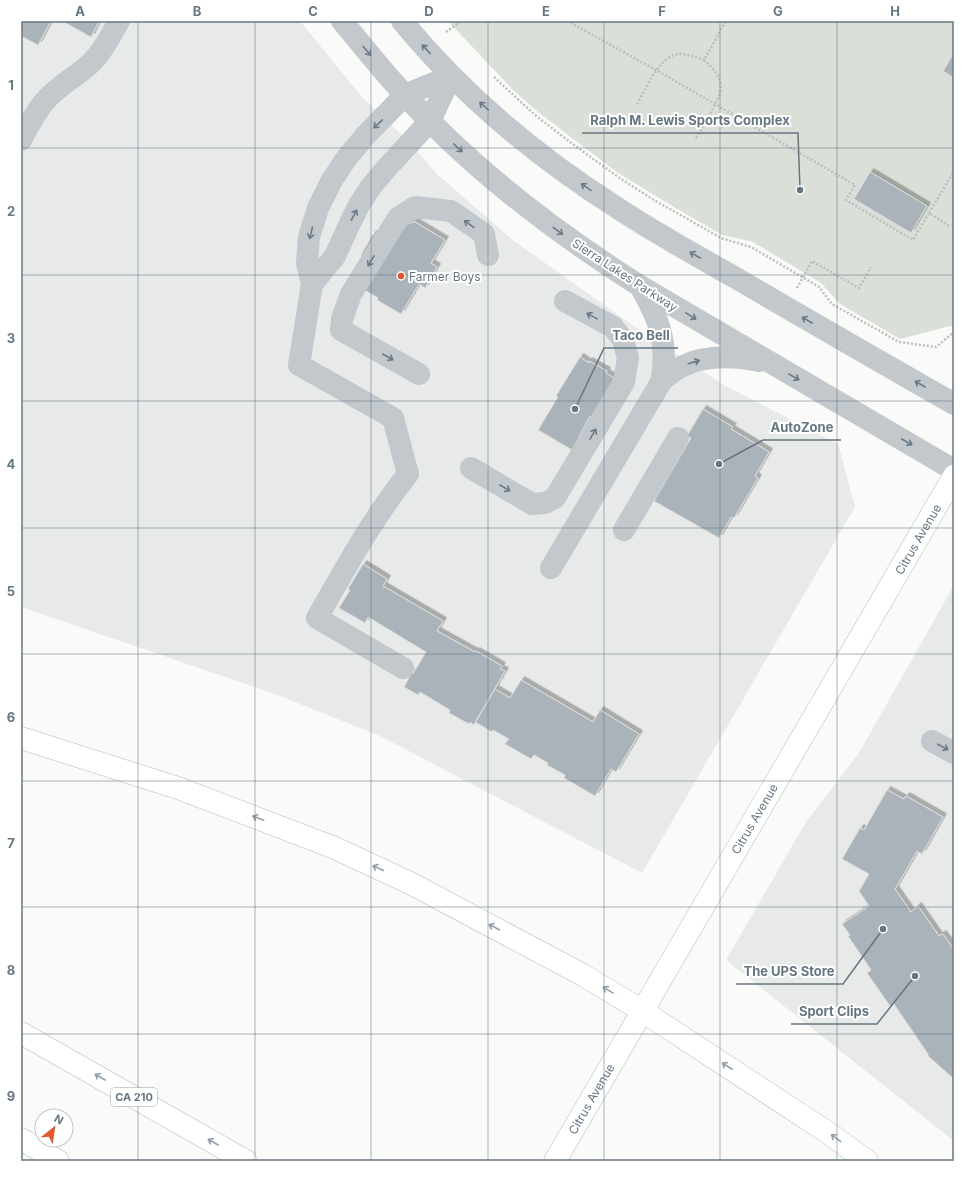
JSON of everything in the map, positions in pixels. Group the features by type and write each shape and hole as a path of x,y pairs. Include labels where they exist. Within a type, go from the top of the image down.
{"main road":[{"name":"Citrus Avenue","path":"554,1161 954,476"},
{"path":"21,738 178,788 335,848 426,891 583,975 641,1010 830,1134 867,1161"},
{"name":"CA 210","path":"21,1033 246,1161"},
{"path":"21,1139 58,1161"}],"street":[{"path":"21,140 43,102 52,93 92,63 100,54 119,21"},
{"name":"Sierra Lakes Parkway","path":"342,21 405,95 430,121 477,166 516,199 569,239 640,286 954,470"},
{"path":"402,21 451,76 482,105 552,163 597,195 645,226 954,404"},
{"path":"403,668 316,618 389,498 408,474 393,418 299,365 312,284 307,263 307,250 313,223 324,194 346,159 405,95 451,76"},
{"path":"312,284 335,256 350,221 370,188 430,121 451,76"},
{"path":"419,374 342,330 342,319 352,294 398,218 415,207 450,211 484,234 488,255"},
{"path":"640,286 655,313 660,327 665,353 661,382"},
{"path":"471,468 532,504 545,503 555,498 624,382 628,358 623,340 613,327 565,301"},
{"path":"551,568 661,382 672,372 681,367 707,359 734,358 770,363"},
{"path":"624,530 678,438"},
{"path":"932,741 954,753"}],"path":[{"path":"446,32 461,21"},
{"path":"567,21 656,70 855,185 846,200 913,240 954,171"},
{"path":"704,60 726,21"},
{"path":"637,104 656,70 663,61 670,56 679,54 690,55 704,60 713,68 719,78 721,87 720,95 696,138"},
{"path":"494,77 535,115 628,183 654,200 721,238 752,247 819,287 832,304 899,342 936,347 954,332"},
{"path":"929,214 949,226"},
{"path":"787,308 812,261 859,288 871,267"}],"shaded area":[{"path":"21,21 300,21 361,96 410,143 438,175 514,241 638,329 724,385 838,444 855,507 642,873 380,736 275,694 21,607"},
{"path":"448,21 954,21 954,325 900,339 840,304 821,283 753,242 722,235 674,207 618,173 538,112 513,90"},
{"path":"954,585 954,1141 726,960 806,822 859,753"}],"building":[{"path":"21,21 51,21 38,45 23,37 21,40"},
{"path":"62,21 99,21 91,37"},
{"path":"954,53 954,78 943,71"},
{"path":"870,172 927,206 911,233 854,199"},
{"name":"Farmer Boys","path":"415,222 445,240 431,263 437,267 425,288 419,284 401,314 377,300 378,298 363,289 377,265 361,255 373,234 390,244 401,225"},
{"path":"580,357 607,371 606,373 614,378 593,418 590,416 578,438 581,440 574,451 538,430 558,397 556,396"},
{"path":"703,409 733,427 731,429 769,452 755,476 758,478 734,518 731,517 719,538 654,501 691,438 687,436"},
{"path":"363,564 387,579 383,586 443,621 437,631 502,666 500,669 505,671 474,725 470,722 469,724 449,713 450,710 420,692 418,695 404,687 412,672 413,674 426,652 368,617 365,623 339,608"},
{"path":"521,680 593,722 600,710 639,734 616,772 611,769 595,796 564,778 565,775 547,765 548,763 534,755 531,759 505,744 509,739 493,730 492,732 475,722 495,689 510,698"},
{"path":"887,790 904,799 906,796 943,817 922,854 917,851 895,889 911,912 918,906 939,936 943,934 954,950 954,1079 928,1056 894,1004 890,1006 867,973 871,970 848,936 850,935 842,924 869,906 859,891 869,874 842,859 860,828 864,830"}],"place":[{"name":"Ralph M. Lewis Sports Complex","path":"800,190"},
{"name":"Farmer Boys","path":"401,276"},
{"name":"Taco Bell","path":"575,409"},
{"name":"AutoZone","path":"719,464"},
{"name":"The UPS Store","path":"883,929"},
{"name":"Sport Clips","path":"915,976"}]}
